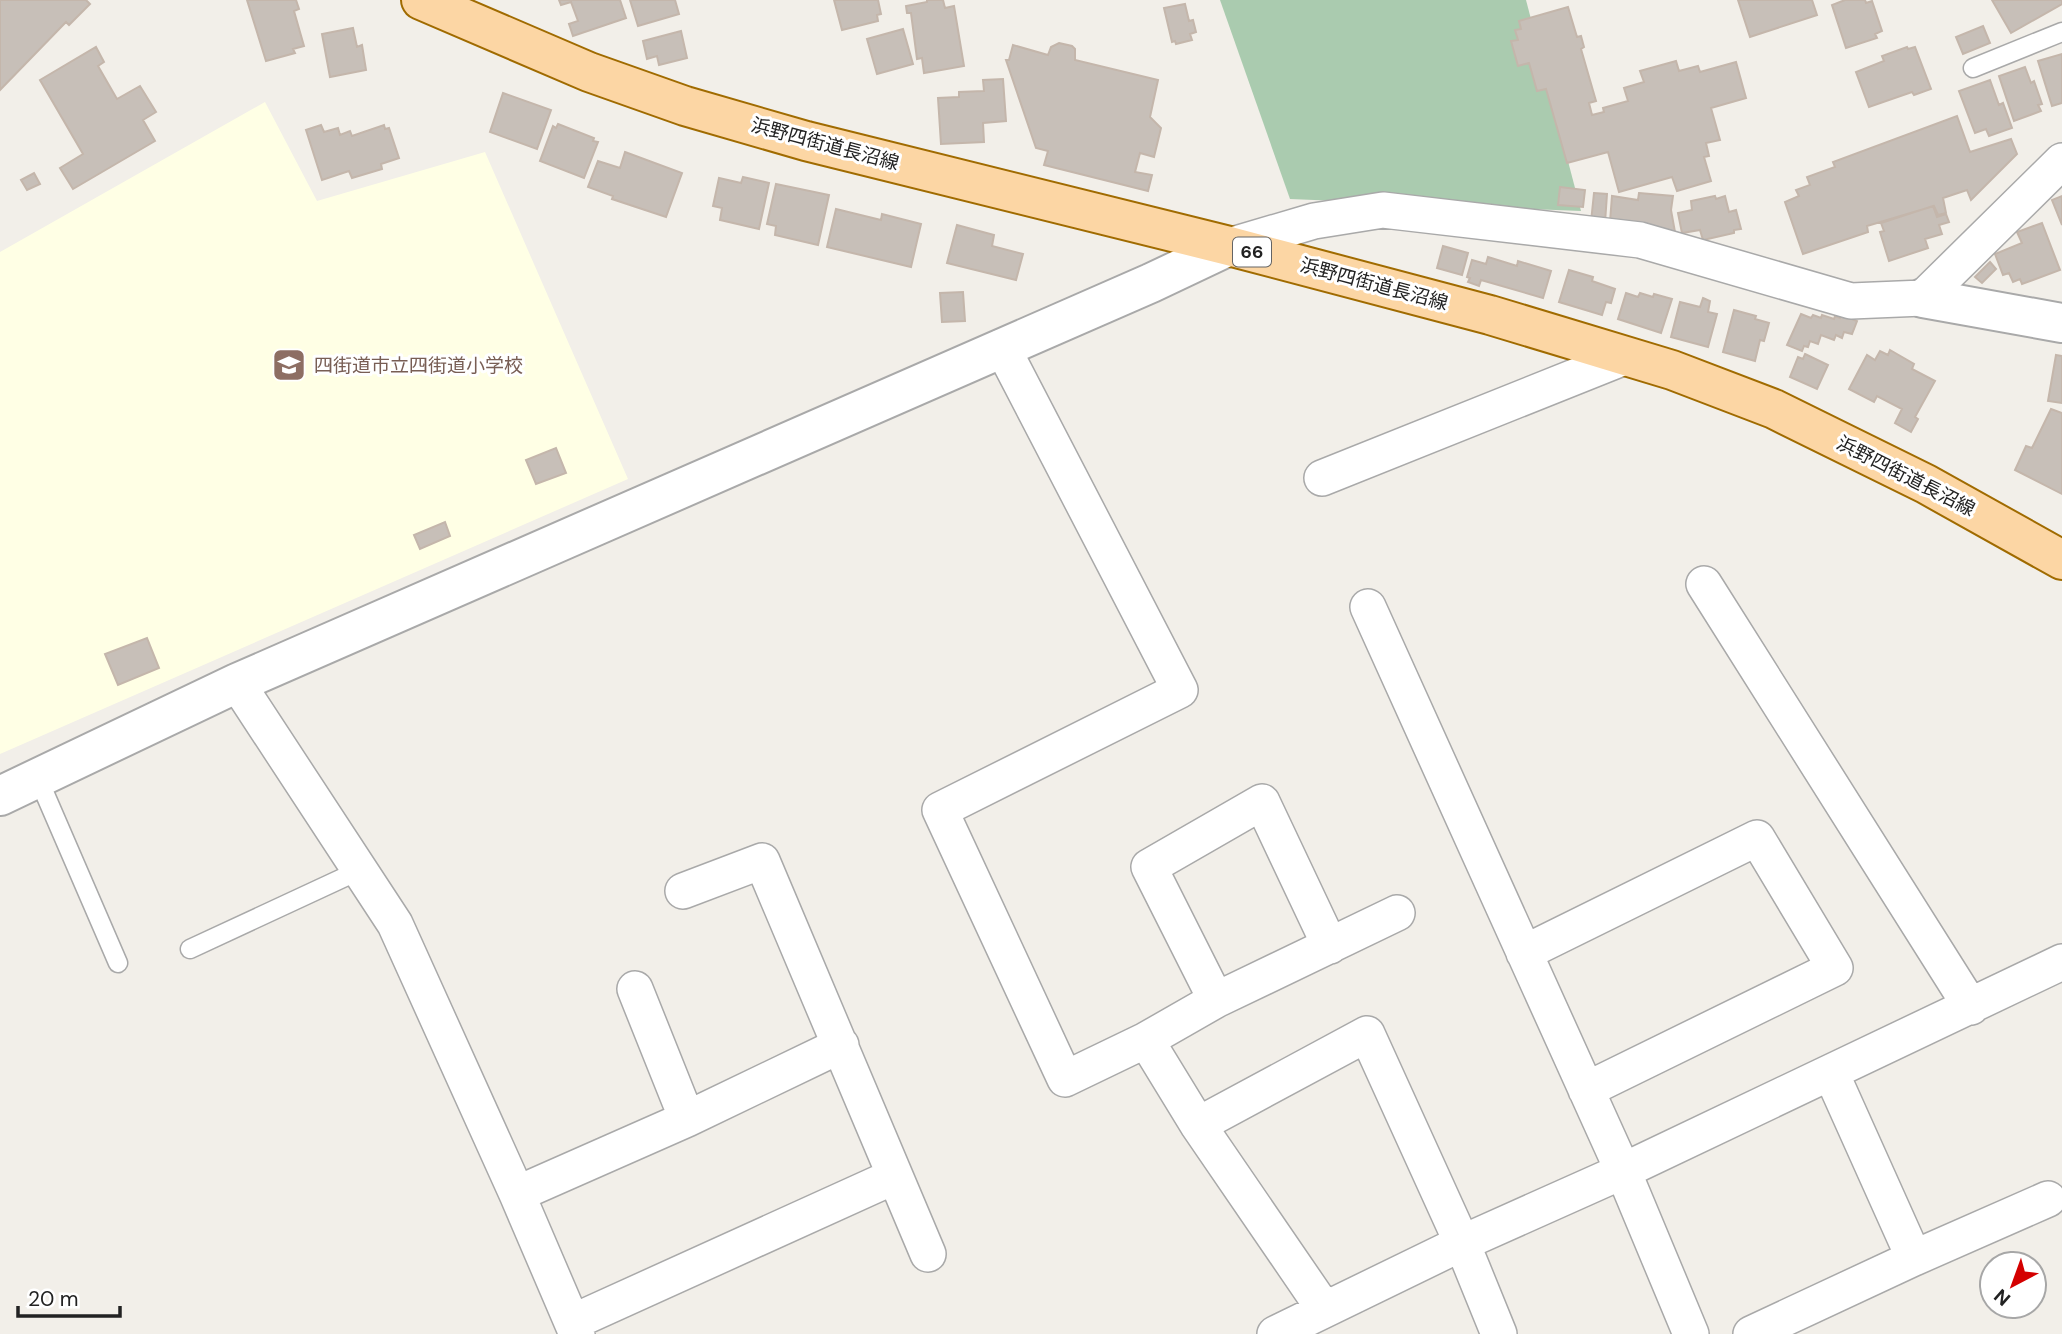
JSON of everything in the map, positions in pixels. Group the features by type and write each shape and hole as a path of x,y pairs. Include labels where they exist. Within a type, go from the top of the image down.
{"main road":[{"name":"浜野四街道長沼線","path":"421,0 589,72 685,106 806,141 1229,246 1490,315 1672,370 1774,409 1926,484 2062,560"}],"street":[{"path":"1923,298 2062,160"},
{"path":"0,796 237,683 1151,283 1229,246 1314,221 1383,209 1640,240 1851,300 1923,298 2062,323"},
{"path":"1002,347 1180,690 940,810 1065,1079 1146,1040 1216,1000 1397,913"},
{"path":"1322,478 1627,356"},
{"path":"1704,584 1971,1007"},
{"path":"1368,607 1623,1171 1691,1334"},
{"path":"237,683 395,924 575,1328 895,1176"},
{"path":"1216,1000 1149,867 1262,802 1330,946"},
{"path":"1524,953 1757,838 1835,968 1586,1090"},
{"path":"682,891 762,861 928,1254"},
{"path":"1275,1334 1462,1243 1623,1171 2062,962"},
{"path":"635,989 687,1119"},
{"path":"1198,1125 1367,1034 1462,1243 1499,1334"},
{"path":"1146,1040 1198,1125 1324,1309"},
{"path":"517,1194 687,1119 841,1045"},
{"path":"1831,1073 1914,1258"},
{"path":"1751,1334 2048,1199"}],"lane":[{"path":"1973,68 2062,32"},
{"path":"38,778 118,962"},
{"path":"190,949 360,870"}],"shaded area":[{"path":"1220,0 1526,0 1581,211 1290,199"},
{"name":"四街道市立四街道小学校","path":"265,102 317,201 485,152 628,479 0,754 0,252"}],"building":[{"path":"0,0 86,0 90,4 69,25 66,22 0,90"},
{"path":"247,0 296,0 299,9 294,11 304,46 293,49 295,53 266,61"},
{"path":"559,0 620,0 626,18 573,36 569,24 578,21 571,2 561,5"},
{"path":"630,0 675,0 679,14 638,26"},
{"path":"834,0 878,0 881,14 877,15 878,21 842,30"},
{"path":"927,0 943,0 945,8 954,6 964,66 924,73 922,58 917,59 911,13 907,13 906,6"},
{"path":"1738,0 1812,0 1817,15 1750,37"},
{"path":"1845,0 1865,0 1866,3 1872,1 1882,31 1875,34 1877,38 1846,48 1832,5"},
{"path":"1992,0 2062,0 2062,4 2011,33"},
{"path":"1185,4 1189,21 1193,20 1196,32 1190,34 1192,40 1176,44 1175,41 1172,42 1164,8"},
{"path":"1568,7 1577,37 1581,36 1584,47 1581,49 1596,101 1589,103 1592,115 1604,112 1603,108 1628,101 1624,88 1644,82 1640,71 1676,61 1679,71 1698,66 1700,72 1736,62 1746,98 1711,108 1720,140 1706,143 1709,156 1704,157 1711,181 1677,191 1672,177 1619,192 1608,152 1567,163 1546,89 1537,91 1529,63 1518,66 1511,41 1518,40 1515,30 1521,29 1519,21"},
{"path":"1983,26 1990,43 1963,54 1956,37"},
{"path":"353,28 357,47 362,45 366,70 330,77 322,34"},
{"path":"903,29 913,64 877,74 867,39"},
{"path":"681,31 687,58 659,65 657,56 647,59 643,41"},
{"path":"1059,43 1075,49 1075,60 1158,80 1150,117 1161,128 1154,157 1140,153 1135,172 1152,175 1148,191 1044,165 1048,151 1036,148 1006,60 1009,60 1013,45 1048,55 1051,47"},
{"path":"96,47 104,62 98,66 117,99 140,86 156,112 143,120 155,141 73,189 60,168 83,154 40,80"},
{"path":"1907,47 1915,47 1931,89 1914,95 1912,92 1869,107 1856,72 1884,61 1882,56"},
{"path":"2062,54 2062,103 2052,106 2038,61"},
{"path":"2025,67 2031,83 2034,81 2042,104 2038,105 2041,111 2014,121 1999,76"},
{"path":"1003,79 1006,121 983,123 984,142 941,144 938,98 959,97 959,92 984,91 983,80"},
{"path":"1990,80 1999,105 2003,103 2012,128 1989,136 1986,129 1975,133 1959,91"},
{"path":"503,93 551,110 537,149 490,132"},
{"path":"1957,116 1970,152 2011,139 2017,154 1971,200 1967,190 1943,198 1946,213 1938,215 1934,206 1867,226 1868,232 1803,254 1785,202 1799,196 1796,190 1810,185 1807,177 1835,167 1833,162"},
{"path":"558,124 598,142 584,178 540,161 553,126 556,128"},
{"path":"321,125 324,132 338,128 340,135 350,131 352,136 384,125 385,129 389,128 399,158 381,164 382,169 352,178 349,171 322,180 306,130"},
{"path":"625,152 682,173 666,217 612,199 613,196 588,187 598,161 620,168"},
{"path":"34,173 40,184 27,190 21,180"},
{"path":"743,177 769,183 759,229 720,220 722,208 713,206 719,178 741,183"},
{"path":"776,184 829,195 818,245 775,235 776,226 767,224"},
{"path":"1560,187 1585,190 1583,207 1558,205"},
{"path":"1594,193 1607,194 1605,223 1591,222"},
{"path":"1639,193 1673,196 1671,210 1675,232 1610,222 1612,196 1638,200"},
{"path":"1715,196 1716,199 1725,196 1729,212 1736,210 1741,229 1703,240 1700,230 1682,233 1678,213 1692,210 1691,201"},
{"path":"2062,196 2062,225 2052,200"},
{"path":"1933,206 1937,217 1946,214 1949,222 1939,225 1942,234 1925,239 1928,248 1889,261 1880,232 1884,231 1881,223"},
{"path":"836,209 881,220 882,214 921,224 911,267 827,247"},
{"path":"2042,223 2060,270 2022,284 2020,279 2013,282 2009,273 2003,275 1995,254 2022,243 2017,232"},
{"path":"957,225 994,235 992,246 1023,254 1016,280 947,263"},
{"path":"1443,246 1468,253 1462,275 1437,268"},
{"path":"1488,257 1517,266 1518,261 1551,271 1543,298 1481,280 1479,286 1468,282 1472,260 1486,264"},
{"path":"1990,262 1996,269 1982,283 1975,277"},
{"path":"1569,270 1593,277 1592,281 1615,289 1611,303 1606,302 1602,315 1559,302"},
{"path":"963,292 965,321 942,322 940,293"},
{"path":"1626,293 1638,297 1640,293 1653,297 1654,294 1672,299 1661,333 1618,319"},
{"path":"1703,298 1710,301 1708,312 1717,314 1708,347 1671,337 1680,302 1700,307"},
{"path":"1734,310 1769,323 1764,341 1760,340 1755,361 1723,352"},
{"path":"1801,314 1811,318 1813,315 1821,318 1822,315 1834,319 1835,316 1840,318 1841,315 1857,321 1852,334 1844,332 1842,338 1836,335 1834,340 1821,335 1818,344 1810,341 1808,347 1804,346 1802,351 1787,345"},
{"path":"1890,350 1914,364 1912,369 1935,381 1915,417 1918,419 1911,432 1895,423 1902,409 1877,396 1874,402 1849,389 1867,355 1875,360 1880,351 1888,355"},
{"path":"1805,354 1828,365 1817,389 1790,377 1798,357 1803,359"},
{"path":"2056,355 2062,356 2062,403 2048,401"},
{"path":"2051,409 2062,413 2062,494 2015,470 2026,446 2032,448"},
{"path":"556,448 566,473 536,484 526,460"},
{"path":"445,522 450,536 420,549 414,535"},
{"path":"147,638 159,668 118,685 105,654"}],"place":[{"name":"四街道市立四街道小学校","path":"289,365"}]}
